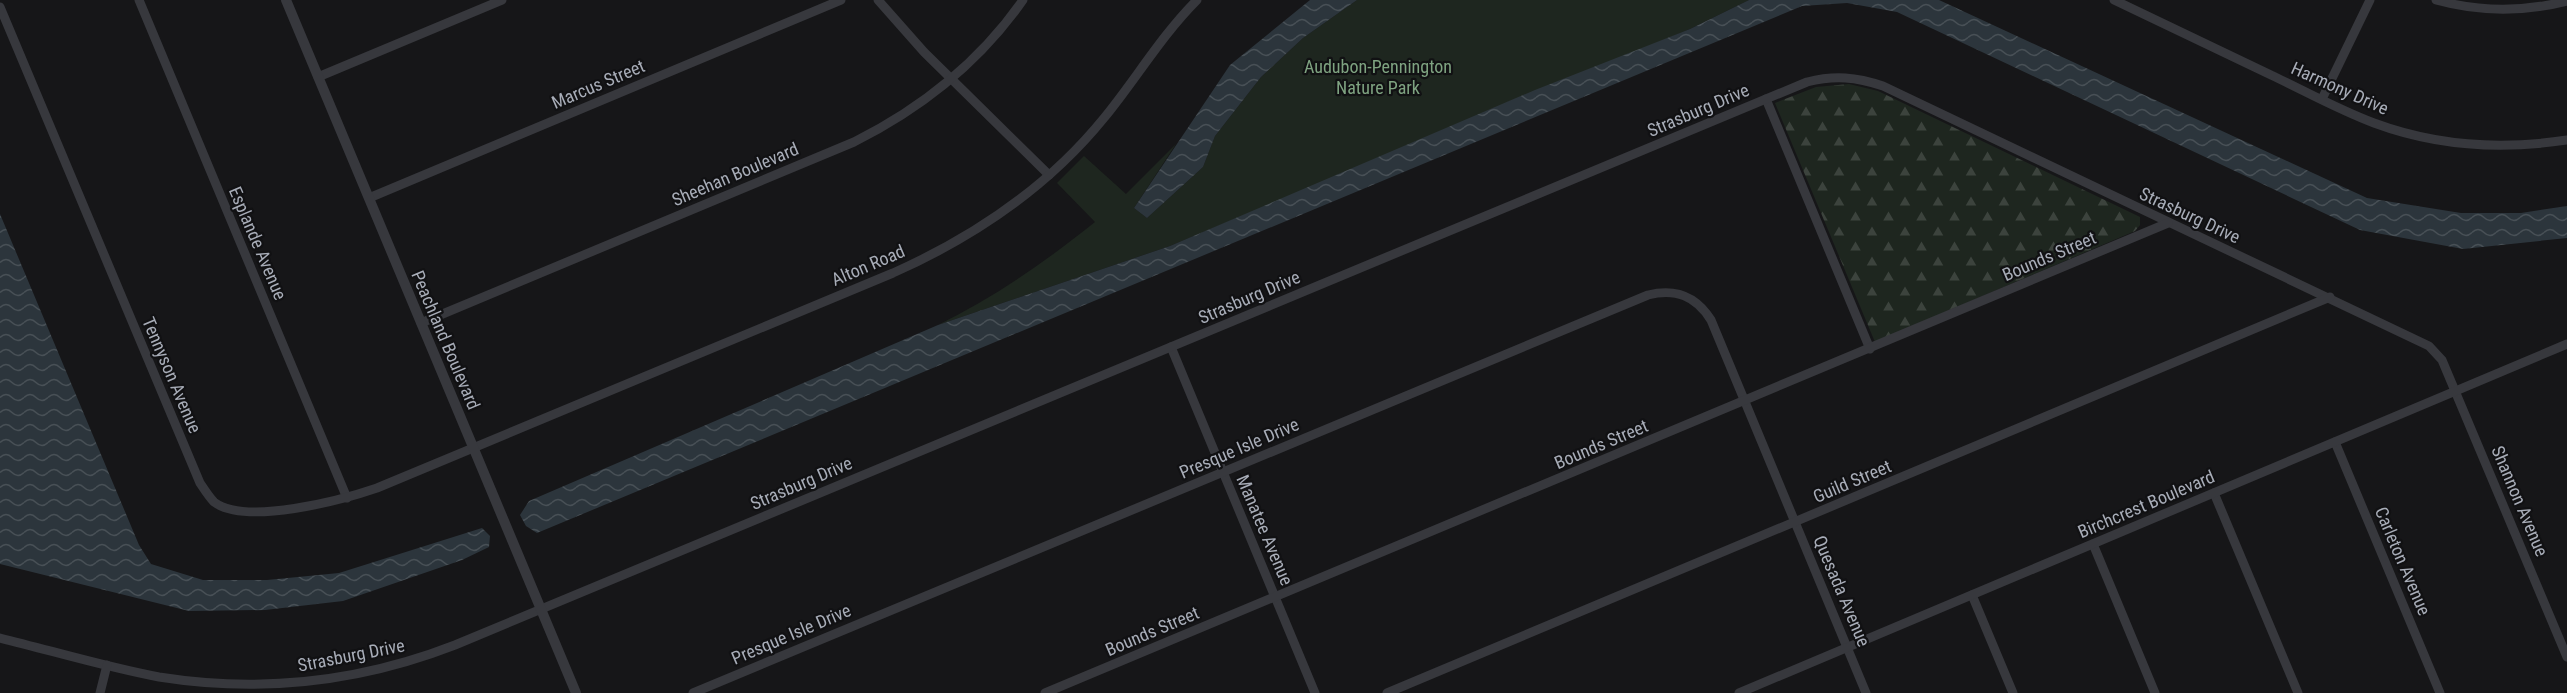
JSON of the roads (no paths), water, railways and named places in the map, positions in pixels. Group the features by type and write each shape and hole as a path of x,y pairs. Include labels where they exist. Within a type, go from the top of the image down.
{"street":[{"name":"Esplande Avenue","path":"139,0 347,498"},
{"name":"Peachland Boulevard","path":"286,0 576,693"},
{"path":"318,77 502,0"},
{"name":"Marcus Street","path":"369,198 841,0"},
{"path":"878,0 904,32 1049,174"},
{"name":"Sheehan Boulevard","path":"421,323 854,142 905,115 952,80 997,34 1023,0"},
{"name":"Alton Road","path":"474,448 920,261 986,224 1049,174 1102,120 1159,43 1197,0"},
{"name":"Harmony Drive","path":"2115,0 2375,123 2431,139 2489,145 2522,145 2567,140"},
{"path":"2322,99 2370,0"},
{"path":"2436,0 2459,6 2500,10 2567,1"},
{"name":"Tennyson Avenue","path":"0,7 200,483 214,502 236,510 293,508 347,498 474,448"},
{"name":"Strasburg Drive","path":"0,638 160,677 215,684 270,685 324,681 369,672 431,655 1766,99 1823,78 1858,78 1883,86 2168,223 2330,297 2429,346 2442,360 2456,391"},
{"path":"1766,99 1870,349"},
{"name":"Bounds Street","path":"1045,693 1745,402 2168,223"},
{"name":"Presque Isle Drive","path":"693,693 1660,292 1685,295 1705,310 1745,402"},
{"name":"Guild Street","path":"1387,693 2330,297"},
{"name":"Birchcrest Boulevard","path":"1738,693 2567,344"},
{"name":"Manatee Avenue","path":"1171,347 1315,693"},
{"name":"Shannon Avenue","path":"2456,391 2567,657"},
{"name":"Quesada Avenue","path":"1745,402 1866,693"},
{"name":"Carleton Avenue","path":"2335,442 2440,693"},
{"path":"2214,493 2298,693"},
{"path":"2093,544 2156,693"},
{"path":"1972,595 2013,693"},
{"path":"100,693 107,665"}],"water":[{"path":"1310,0 1357,0 1303,38 1261,77 1215,136 1203,167 1147,218 1134,208 1230,65"},
{"path":"1749,0 1939,0 2367,198 2461,213 2521,213 2567,206 2567,238 2463,249 2360,230 1897,12 1847,3 1802,6 537,533 526,526 520,515 529,501 938,325 1170,246 1535,90 1690,29"},
{"path":"0,214 139,545 151,564 203,580 267,580 339,573 482,528 490,536 489,547 462,560 343,601 265,610 189,611 0,564"}],"park label":[{"name":"Audubon-Pennington Nature Park","path":"1378,76"}]}
